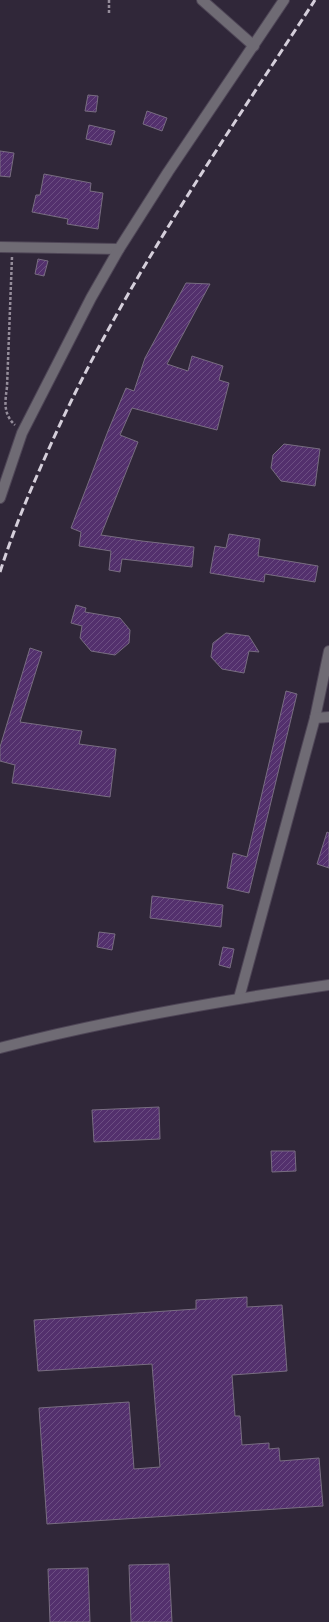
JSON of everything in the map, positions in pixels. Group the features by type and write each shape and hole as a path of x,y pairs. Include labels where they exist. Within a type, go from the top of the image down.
{"street":[{"path":"0,498 22,433 91,298 119,249 168,172 284,0"},
{"path":"205,1 254,46"},
{"path":"0,247 119,249"},
{"path":"239,998 315,718 329,651"},
{"path":"315,718 329,716"},
{"path":"0,1048 114,1021 239,998 329,985"}],"path":[{"path":"109,0 110,14"},
{"path":"12,247 7,387 4,404 9,418 22,433"}],"building":[{"path":"88,95 98,96 96,112 85,111"},
{"path":"147,111 167,118 162,131 143,124"},
{"path":"89,125 115,131 111,145 86,139"},
{"path":"0,151 14,153 10,177 0,176"},
{"path":"44,174 91,183 90,191 103,193 98,229 67,224 68,219 32,212 36,195 40,195"},
{"path":"38,259 48,261 44,276 35,274"},
{"path":"186,283 210,284 167,364 188,371 192,356 223,366 219,380 229,383 217,430 132,408 120,435 138,442 101,535 194,547 192,567 122,559 120,572 109,570 111,551 79,546 81,532 71,528 126,388 134,391 145,358"},
{"path":"284,444 320,449 315,486 281,481 271,468 273,455"},
{"path":"229,534 260,539 258,556 318,566 315,582 265,574 264,582 210,573 215,546 226,548"},
{"path":"76,605 86,608 85,612 120,618 130,630 129,643 115,655 91,651 80,638 82,626 71,623"},
{"path":"226,633 249,636 259,652 249,651 244,673 222,669 211,657 213,643"},
{"path":"30,648 42,652 20,722 82,731 79,744 116,749 110,797 12,783 15,765 0,761 0,747"},
{"path":"286,691 297,694 249,893 227,888 233,853 247,857"},
{"path":"327,832 329,833 329,868 317,864"},
{"path":"152,896 223,905 221,927 150,918"},
{"path":"99,932 115,934 112,950 97,947"},
{"path":"223,947 234,949 230,968 219,965"},
{"path":"159,1107 160,1139 94,1142 92,1110"},
{"path":"271,1151 295,1151 296,1171 272,1172"},
{"path":"247,1297 247,1307 282,1305 287,1371 232,1375 235,1416 240,1416 242,1445 269,1443 269,1449 279,1448 280,1461 319,1458 323,1506 47,1524 39,1408 129,1402 134,1469 160,1467 152,1364 38,1371 34,1320 196,1309 196,1300"},
{"path":"169,1564 172,1622 131,1622 129,1565"},
{"path":"88,1568 90,1622 50,1622 48,1569"}],"railway":[{"path":"0,572 30,491 79,385 109,328 174,217 315,0"}]}
